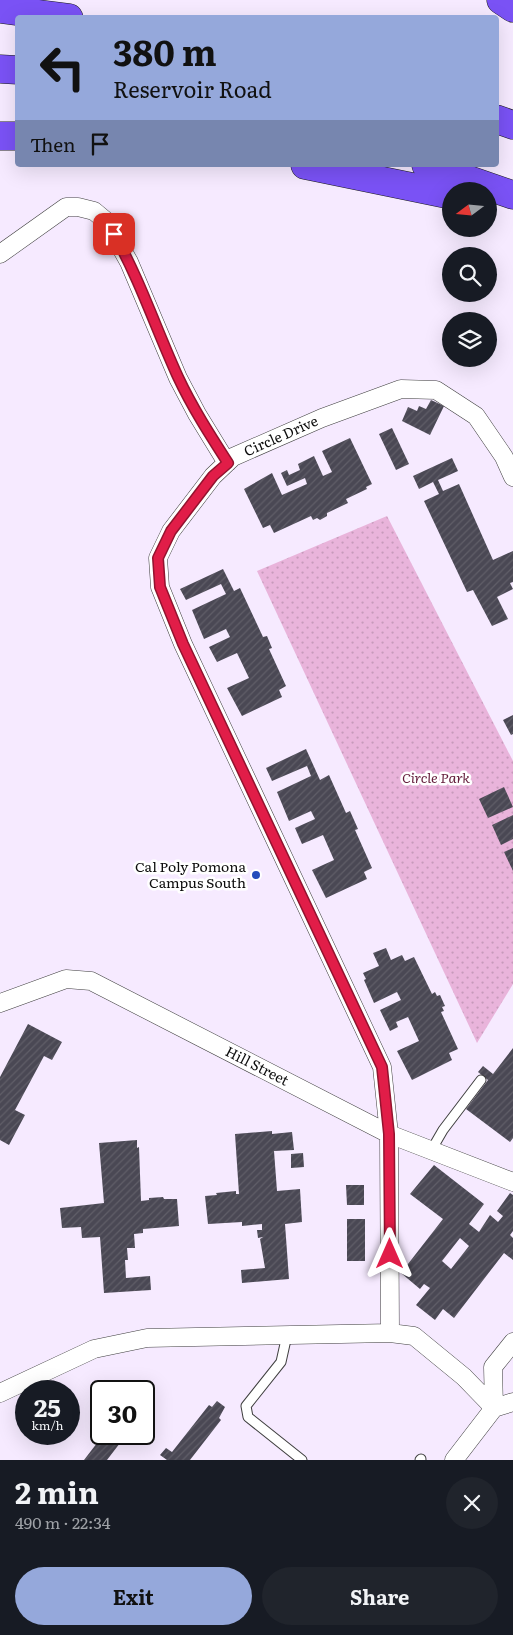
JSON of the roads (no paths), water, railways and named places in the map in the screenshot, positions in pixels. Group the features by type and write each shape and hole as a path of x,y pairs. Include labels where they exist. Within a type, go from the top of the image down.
{"highway":[{"path":"501,0 513,8"},
{"path":"0,9 46,15"},
{"path":"0,69 15,70"},
{"path":"499,120 513,125"},
{"path":"0,136 15,136"},
{"path":"315,167 442,193"},
{"path":"432,167 513,195"},
{"path":"498,205 513,208"}],"street":[{"path":"0,254 66,208 78,207 94,211 106,221 129,262 182,385 228,463"},
{"name":"Circle Drive","path":"390,1333 389,1134 382,1067 183,644 160,587 158,558 171,531 213,476 233,457 322,418 401,389 436,390 476,416 504,457 513,477"},
{"name":"Hill Street","path":"0,1003 66,979 91,981 389,1134 432,1149 513,1182"},
{"path":"0,1392 94,1348 147,1338 390,1333 414,1336 464,1377 494,1408"},
{"path":"494,1408 493,1367 513,1342"},
{"path":"454,1460 494,1408 513,1402"}],"lane":[{"path":"432,1149 443,1130 481,1080"},
{"path":"287,1335 281,1362 246,1406 248,1417 302,1460"}],"place":[{"name":"Cal Poly Pomona Campus South","path":"256,875"}],"park label":[{"name":"Circle Park","path":"436,778"}]}
